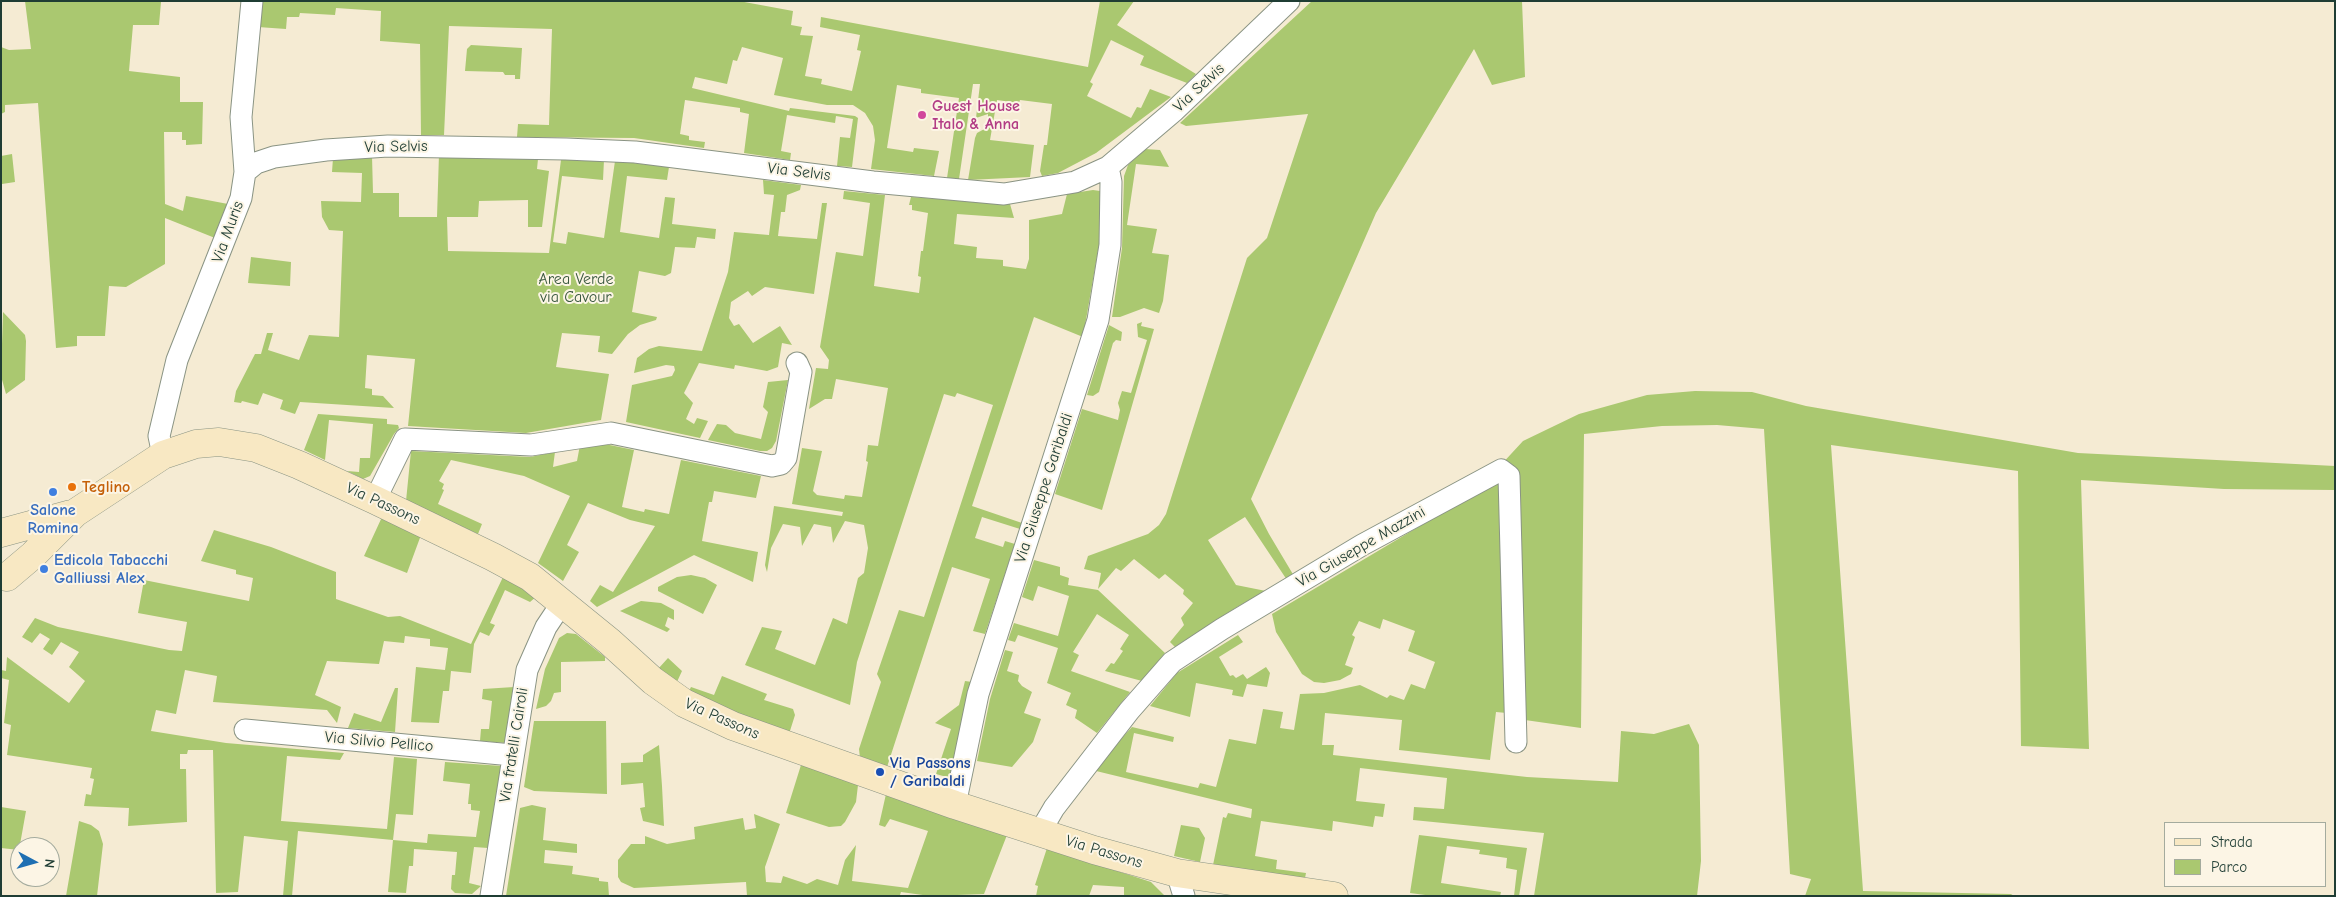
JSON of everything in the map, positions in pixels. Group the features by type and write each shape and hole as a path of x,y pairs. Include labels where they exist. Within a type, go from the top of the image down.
{"street":[{"name":"Via Muris","path":"163,455 159,436 177,360 229,234 241,198 245,172 241,117 252,1"},
{"name":"Via Selvis","path":"245,172 256,163 274,156 326,150 388,146 566,149 635,152 873,182 1004,194 1075,182 1108,167 1174,111 1289,1"},
{"name":"Via Giuseppe Garibaldi","path":"955,805 978,694 1098,320 1110,245 1112,182 1108,167"},
{"path":"375,500 405,439 530,445 611,433 772,466 780,464 786,458 801,372 797,363"},
{"name":"Via Passons","path":"75,513 163,455 196,444 219,442 256,448 299,465 375,500 530,577 653,681 684,703 733,726 955,805 1040,832 1180,884 1334,896"},
{"name":"Via Giuseppe Mazzini","path":"1040,832 1054,808 1129,711 1172,662 1222,628 1362,545 1501,470 1509,476 1516,742"},
{"path":"1,533 75,513"},
{"path":"4,580 33,555 75,513"},
{"path":"1,538 12,553 11,569 4,580"},
{"name":"Via fratelli Cairoli","path":"491,896 527,670 546,627 562,603"},
{"name":"Via Silvio Pellico","path":"246,730 512,755"}],"green space":[{"path":"25,1 167,1 161,2 159,25 133,25 129,71 180,77 180,102 203,102 202,144 186,145 186,140 182,140 182,132 164,132 165,204 183,211 186,196 228,204 215,238 165,218 165,264 126,287 109,286 105,336 77,336 77,346 56,348 38,103 5,105 5,112 1,114 1,47 9,50 31,49"},
{"path":"262,1 739,1 793,11 791,25 802,27 800,35 813,36 805,76 822,79 821,84 852,91 861,51 857,50 860,35 820,27 821,17 1088,67 1100,1 1134,1 1117,25 1196,74 1187,83 1140,65 1144,56 1111,40 1090,82 1093,84 1087,96 1131,118 1137,107 1141,108 1150,89 1171,97 1096,153 1058,173 1042,176 1040,171 1044,145 1047,145 1052,104 1020,100 1019,103 997,100 990,140 1034,145 1030,177 968,180 975,138 977,133 988,127 988,114 976,118 980,84 973,84 959,179 947,178 959,98 921,93 921,89 897,85 887,148 913,152 914,148 939,151 934,176 871,169 875,140 873,126 865,113 853,105 827,105 774,95 783,58 742,47 737,61 733,60 727,84 695,77 692,88 789,111 790,108 855,116 858,118 852,167 837,166 840,137 850,138 853,119 836,116 835,123 787,115 781,151 791,153 790,160 744,153 749,114 740,112 740,108 685,100 680,134 689,136 689,140 705,142 704,148 634,138 517,137 518,124 549,125 552,29 449,26 444,135 421,135 420,44 380,41 381,11 336,8 335,15 300,13 299,17 287,17 286,29 258,27"},
{"path":"1312,1 1522,1 1525,77 1492,85 1474,49 1376,213 1251,499 1294,576 1287,580 1245,517 1208,540 1236,585 1266,591 1237,607 1175,647 1170,642 1184,625 1181,618 1193,603 1183,594 1184,590 1165,574 1159,579 1134,559 1121,571 1116,568 1098,589 1101,573 1084,569 1088,556 1148,534 1159,525 1166,514 1247,258 1267,238 1308,114 1186,126 1180,123"},
{"path":"471,45 522,48 520,79 515,79 515,75 505,75 503,72 465,71 467,49"},
{"path":"1145,149 1160,150 1169,167 1136,164 1127,225 1157,229 1152,253 1169,255 1163,301 1159,313 1144,308 1120,317 1112,317 1122,248 1124,176 1128,165"},
{"path":"12,154 15,182 2,184 1,187 1,156"},
{"name":"Area Verde via Cavour","path":"439,154 538,159 537,169 549,171 542,227 528,227 528,200 479,201 478,217 447,217 448,251 549,253 561,160 604,160 603,180 562,176 553,242 566,244 568,232 604,238 615,161 669,167 667,180 627,176 620,232 659,238 665,197 675,198 672,224 716,229 715,239 697,237 695,248 675,247 671,273 665,276 639,271 632,312 657,317 656,320 640,325 628,334 612,354 598,352 600,336 562,333 556,367 609,374 601,420 526,433 408,426 415,359 367,355 365,388 372,389 372,395 383,396 394,408 300,402 295,414 280,409 283,400 263,393 258,405 242,401 241,403 234,402 236,391 255,354 261,354 267,333 273,333 268,350 299,360 309,335 339,337 343,231 329,230 322,217 321,201 361,202 362,173 332,172 333,158 372,156 373,193 399,193 399,217 437,217"},
{"path":"763,180 801,185 800,190 787,195 785,212 781,212 778,236 817,239 822,203 827,203 814,294 765,287 752,296 748,291 731,302 729,318 734,326 739,324 753,343 780,326 792,345 782,343 778,367 767,371 735,365 734,369 699,363 684,393 693,403 686,419 694,424 697,418 708,421 700,438 626,422 632,385 672,376 675,370 674,366 666,365 634,373 637,358 649,349 659,346 702,351 728,272 734,232 769,235 774,195 764,194"},
{"path":"1093,190 1100,191 1102,195 1099,245 1083,337 1034,317 972,506 1022,523 1020,529 982,517 975,538 1003,547 1005,541 1015,544 985,634 973,631 990,579 952,567 887,767 860,758 859,749 881,682 877,674 899,610 924,617 993,405 957,393 955,397 944,394 857,662 850,705 745,665 762,627 782,631 775,649 815,665 833,618 847,624 858,578 864,573 868,548 864,525 845,521 833,543 831,527 814,524 802,546 800,527 783,524 771,548 767,572 765,565 774,506 842,516 843,512 792,504 802,448 822,451 813,491 817,495 844,499 845,495 862,497 868,462 866,461 868,445 878,446 888,388 836,379 832,399 825,399 809,409 816,368 828,369 829,360 820,347 836,252 863,256 870,203 843,199 844,191 885,195 874,286 919,293 921,277 918,276 928,213 912,210 912,205 909,205 911,197 1010,204 1014,218 957,214 954,244 977,247 976,258 1003,260 1003,266 1026,269 1029,259 1029,220 1062,214 1067,194"},
{"path":"251,257 291,262 290,286 248,283"},
{"path":"3,312 25,335 26,341 25,380 6,394 1,376"},
{"path":"1142,322 1141,326 1154,329 1102,510 1055,494 1082,409 1118,420 1120,410 1118,403 1122,391 1131,393 1147,340 1138,337 1137,324"},
{"path":"1109,325 1122,332 1121,341 1116,340 1113,343 1099,392 1093,396 1087,395"},
{"path":"788,380 776,441 772,448 767,451 760,451 708,440 717,424 726,425 735,433 761,439 768,412 763,407 768,382"},
{"path":"1695,391 1752,392 1806,406 2078,453 2335,466 2335,490 2224,489 2081,480 2089,749 2021,746 2018,471 1831,445 1863,891 2011,894 2014,896 1805,896 1811,879 1790,874 1764,429 1717,425 1662,426 1584,434 1581,728 1525,720 1499,467 1523,441 1579,414 1647,395"},
{"path":"318,414 387,419 387,424 398,425 399,428 370,476 363,479 347,471 359,472 360,458 370,458 373,424 329,420 325,460 304,450"},
{"path":"595,442 634,450 622,507 644,512 645,509 669,514 681,460 761,476 756,498 714,491 712,502 709,502 702,541 758,552 753,582 694,555 597,607 590,601 600,585 613,592 655,526 630,520 588,503 567,545 579,552 563,581 538,563 570,496 524,476 451,460 439,481 444,484 442,489 444,490 438,504 482,524 478,534 406,501 411,451 530,457 555,452 553,467 577,461 580,445"},
{"path":"1499,479 1507,713 1496,712 1490,760 1399,750 1402,720 1325,713 1322,745 1334,745 1333,755 1527,777 1618,782 1621,731 1654,734 1689,724 1699,745 1701,861 1697,896 1534,896 1544,833 1413,820 1414,807 1444,809 1447,778 1360,768 1356,801 1385,804 1383,817 1375,816 1373,827 1333,821 1332,831 1261,821 1255,856 1277,860 1276,869 1306,873 1305,878 1213,865 1223,817 1226,818 1228,813 1251,818 1252,809 1092,770 1132,727 1174,737 1173,742 1134,733 1126,772 1198,788 1200,783 1216,787 1229,739 1256,744 1263,709 1283,712 1280,728 1294,730 1300,694 1324,693 1360,685 1387,698 1390,695 1404,700 1411,684 1425,689 1435,662 1408,651 1415,631 1383,619 1380,629 1359,621 1352,635 1355,637 1345,665 1353,668 1351,674 1340,680 1324,683 1314,682 1302,674 1276,632 1272,614"},
{"path":"382,517 421,535 407,573 364,556"},
{"path":"214,530 271,547 336,572 336,599 388,617 400,616 471,644 503,577 537,596 530,602 505,590 490,623 495,625 489,636 480,632 474,644 471,673 451,671 449,691 443,691 439,723 411,722 416,667 445,670 448,648 430,646 430,639 405,636 404,643 384,641 379,664 327,661 315,695 341,707 337,723 327,710 213,702 217,676 185,670 176,714 156,710 151,731 226,743 344,753 340,760 287,756 281,821 387,829 394,757 417,759 413,815 396,814 393,840 298,831 292,896 283,896 288,841 244,836 238,892 216,893 213,750 188,750 187,754 180,754 180,769 186,769 187,822 128,826 129,808 84,806 86,794 91,795 94,779 90,778 92,768 7,755 11,725 4,723 9,680 1,678 1,670 6,671 7,657 69,703 85,681 69,667 79,652 61,642 52,655 43,649 50,639 40,633 32,643 22,637 35,618 58,627 182,651 187,622 138,613 144,580 249,601 253,578 236,574 236,570 201,561"},
{"path":"1034,560 1060,567 1060,575 1069,578 1068,585 1098,590 1165,653 1142,681 1105,671 1111,663 1114,664 1123,651 1120,649 1129,635 1097,614 1073,652 1079,655 1071,671 1130,692 1097,733 1075,718 1077,710 1066,705 1071,693 1047,683 1058,648 1018,635 1015,642 1008,640 1014,623 1058,636 1069,596 1038,586 1033,601 1022,597"},
{"path":"691,575 705,578 717,585 703,614 658,591 658,587 677,577"},
{"path":"641,601 661,603 674,610 674,620 668,617 665,626 670,629 667,632 620,611"},
{"path":"567,633 576,634 605,657 605,661 561,662 561,692 554,693 551,701 546,706 536,709 545,669 559,638"},
{"path":"1238,635 1243,642 1219,657 1230,676 1233,675 1236,678 1243,674 1247,679 1266,667 1270,673 1267,687 1247,684 1243,697 1232,695 1233,690 1196,683 1190,717 1150,706 1177,673"},
{"path":"1005,650 1013,652 1007,671 1019,675 1018,681 1032,692 1024,713 1041,719 1033,742 1012,767 977,761 990,699"},
{"path":"668,658 682,671 676,684 658,669"},
{"path":"722,676 767,694 764,700 793,709 795,715 789,734 715,705 689,691 691,687 714,695"},
{"path":"965,681 972,682 950,778 936,774 951,729 935,723 959,705"},
{"path":"514,687 506,743 480,741 481,729 489,729 492,701 482,699 483,689"},
{"path":"395,688 398,688 395,732 348,728 354,713 381,722"},
{"path":"534,721 606,721 607,794 534,791 524,787"},
{"path":"659,745 664,826 643,821 640,808 645,807 643,783 621,785 621,763 643,762 643,755"},
{"path":"445,762 502,766 488,848 474,847 469,883 481,886 472,894 455,893 451,889 452,875 455,875 457,852 414,849 413,866 409,866 406,893 388,892 393,840 427,843 428,834 476,837 480,811 471,810 471,804 468,804 470,784 443,781"},
{"path":"801,765 858,785 856,802 841,826 829,827 786,813"},
{"path":"886,794 1007,835 984,894 930,896 901,892 900,895 888,896 747,896 746,882 634,888 621,882 618,877 618,860 631,844 645,844 645,836 667,844 695,839 694,827 743,818 745,830 756,828 754,814 780,824 765,867 766,882 781,883 783,876 807,884 817,879 838,885 845,860 856,845 852,881 908,888 928,831 890,819 885,827 879,825"},
{"path":"532,805 546,808 543,840 577,844 577,853 545,850 544,863 573,866 572,874 599,878 599,881 608,882 609,896 506,896 520,808"},
{"path":"1,807 26,811 21,837 10,837 10,849 1,848"},
{"path":"79,821 91,825 99,831 103,844 97,896 66,896"},
{"path":"1181,825 1199,828 1205,838 1200,862 1174,856"},
{"path":"1419,835 1527,848 1519,896 1514,896 1517,870 1506,868 1507,858 1479,854 1480,850 1447,846 1441,883 1501,892 1500,896 1433,896 1410,893"},
{"path":"1047,848 1151,882 1165,896 1124,896 1124,887 1093,885 1089,896 1036,896 1038,886 1035,885"}],"place":[{"name":"Guest House Italo & Anna","path":"922,115"},
{"name":"Teglino","path":"72,487"},
{"name":"Salone Romina","path":"53,492"},
{"name":"Edicola Tabacchi Galliussi Alex","path":"44,569"},
{"name":"Via Passons / Garibaldi","path":"880,772"}]}
